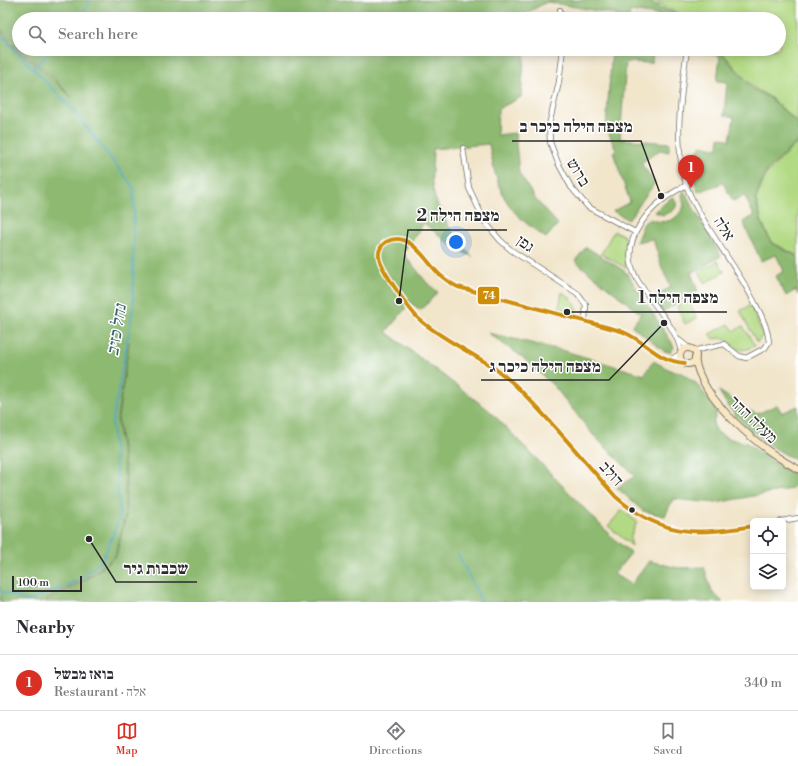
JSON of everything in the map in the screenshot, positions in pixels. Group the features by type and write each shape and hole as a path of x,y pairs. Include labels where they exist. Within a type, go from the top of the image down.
{"street":[{"name":"ברוש","path":"562,56 560,82 549,125 550,142 558,163 571,187 588,207 635,232"},
{"name":"אלה","path":"686,56 680,121 682,156 687,185 696,205 745,283 769,335 769,345 746,358 739,356 724,344 697,350 690,348"},
{"name":"גפן","path":"463,148 470,188 484,222 511,250 577,293 586,305 585,321"},
{"path":"666,360 673,360 680,353 690,348 676,337 635,275 631,255 632,240 635,232 651,210 671,194 687,185"},
{"name":"דולב","path":"585,321 458,287 440,275 409,242 399,239 382,245 378,256 383,269 419,319 506,376 616,497 636,514 659,525 686,531 727,531 750,527"},
{"path":"585,321 629,334 666,360 687,363 695,357"},
{"path":"676,337 680,353"},
{"name":"מעלה ההר","path":"690,348 695,357 701,377"},
{"name":"אלה","path":"695,357 709,348"},
{"name":"מעלה ההר","path":"680,353 681,360 687,363 701,377 727,414 748,435 771,454 798,469"},
{"path":"786,520 798,518"}],"green space":[{"path":"0,0 648,0 671,12 604,12 547,2 528,12 12,12 12,42 0,28"},
{"path":"654,0 798,0 798,123 770,97 754,88 725,56 786,56 786,12 674,12"},
{"path":"0,30 12,44 12,56 24,56 52,78 72,98 53,77 27,56 524,56 521,97 498,109 497,135 515,133 519,173 536,200 558,224 546,238 532,228 512,209 500,188 492,161 489,144 433,149 432,183 437,203 453,233 473,257 453,247 424,223 403,253 427,283 438,292 421,310 410,303 386,332 490,411 613,538 631,553 614,574 631,585 649,561 678,568 704,567 712,592 723,602 45,602 94,575 116,556 126,516 126,476 118,418 129,342 117,418 125,476 125,516 115,556 93,574 42,602 0,602"},
{"path":"611,56 652,56 652,63 626,62 620,139 669,143 669,152 660,150 641,163 655,183 628,220 613,211 630,202 613,152 616,150 606,127"},
{"path":"720,56 724,56 753,89 770,98 798,124 798,141 766,172 755,199 761,222 771,243 798,257 798,295 796,290 786,296 776,276 784,271 776,255 761,261 743,222 754,216 745,196 733,201 723,183 698,192 695,181 693,160 701,145 718,149 719,137 730,140 734,117 724,115 727,82 717,81"},
{"path":"798,142 798,256 771,242 762,222 756,199 767,173"},
{"path":"684,191 721,256 691,273 698,291 662,312 653,297 671,287 662,268 653,239 636,242 644,223 650,219 661,222 670,220 678,215 684,206 682,195"},
{"path":"673,196 677,205 673,211 663,215 655,212"},
{"path":"614,231 623,235 625,238 626,268 601,254"},
{"path":"586,247 626,272 672,343 674,348 670,352 664,351 632,326 641,314 575,261"},
{"path":"718,261 724,272 705,283 699,271"},
{"path":"562,292 575,303 577,309 575,313 559,308"},
{"path":"688,301 697,318 685,324 677,307"},
{"path":"751,305 763,335 757,343 740,311"},
{"path":"729,324 734,331 743,326 755,346 741,350 726,340 721,338 714,339 709,334"},
{"path":"488,333 565,351 644,375 653,361 674,372 680,372 697,384 717,411 713,424 717,432 727,438 747,443 768,459 798,476 798,481 791,489 716,503 673,499 665,516 643,511 617,488 635,476 594,436 554,386 522,357"},
{"path":"719,391 746,409 757,414 777,405 782,413 798,406 798,461 774,448 752,432 734,413"},
{"path":"622,510 637,522 630,538 632,546 608,526"}],"waterway":[{"path":"84,12 91,0"},
{"name":"נחל כזיב","path":"0,34 12,46"},
{"name":"נחל כזיב","path":"0,591 29,601 78,580 102,561 120,517 112,424 133,308 134,188 73,110 21,56"},
{"path":"34,68 45,56"},
{"path":"458,554 482,602"}],"transit line":[{"name":"74","path":"685,363 666,359 630,335 621,331 458,287 440,275 417,249 410,243 403,240 395,239 386,242 379,250 381,263 390,280 403,300 420,320 443,337 504,375 554,426 616,497 632,510 664,526 680,530 697,532 750,526"}],"place":[{"name":"בואז מבשל","path":"691,188"},
{"name":"מצפה הילה כיכר ב","path":"661,196"},
{"name":"מצפה הילה 2","path":"399,301"},
{"name":"מצפה הילה 1","path":"567,312"},
{"name":"מצפה הילה כיכר ג","path":"664,323"},
{"name":"שכבות גיר","path":"89,539"}]}
